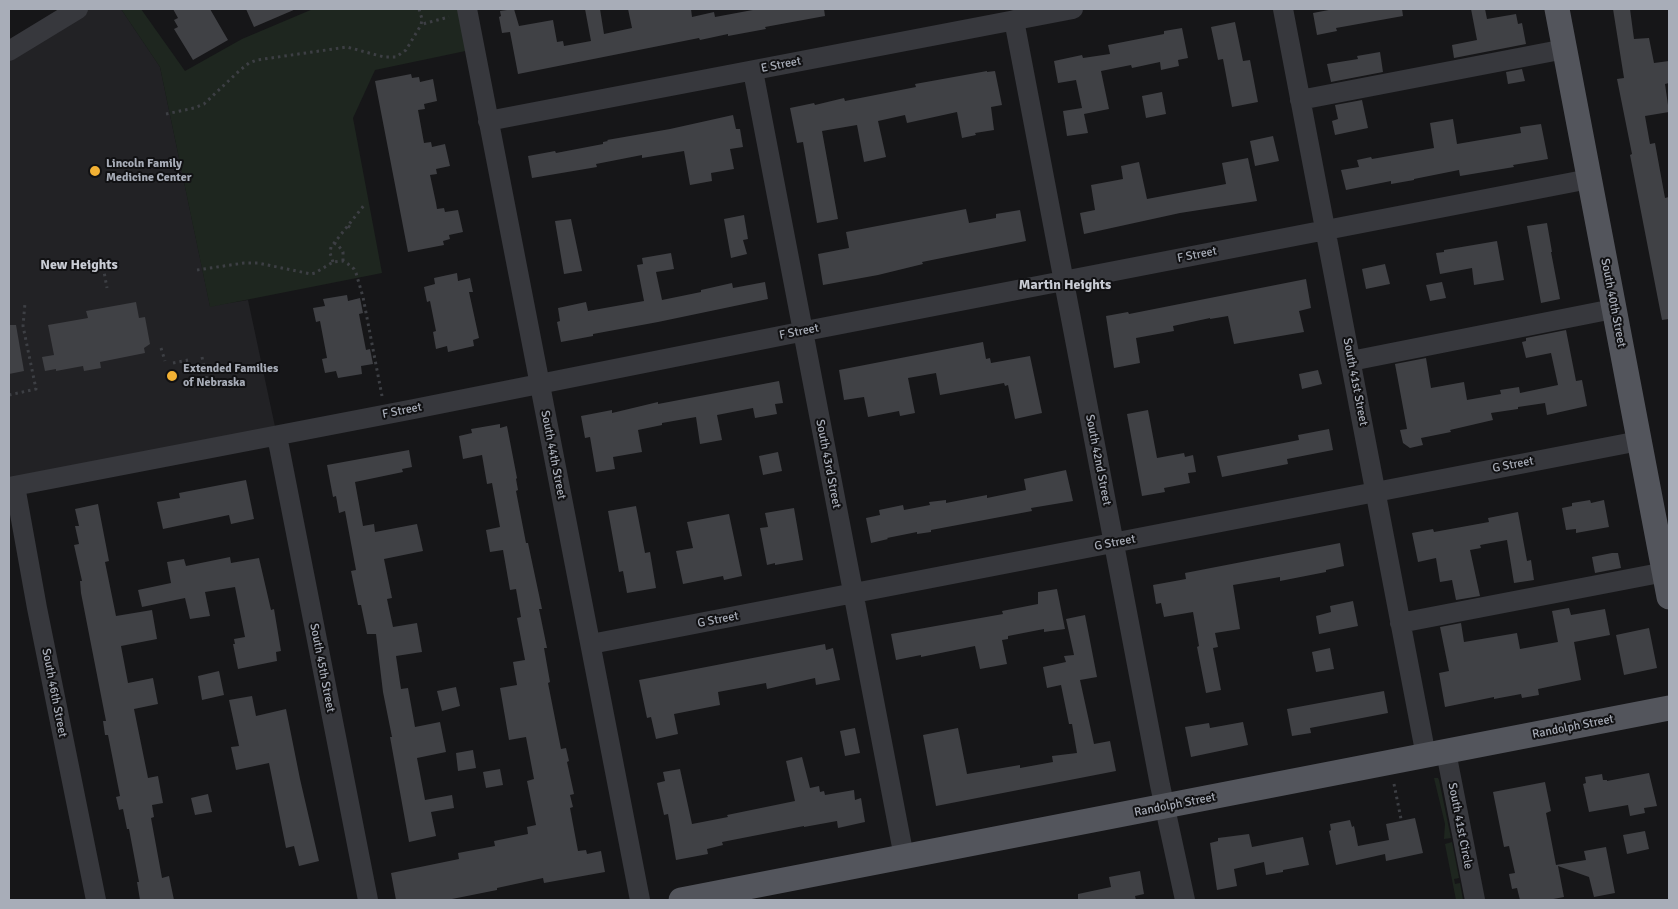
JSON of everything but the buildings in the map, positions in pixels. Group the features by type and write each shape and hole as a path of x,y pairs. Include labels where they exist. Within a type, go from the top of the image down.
{"main road":[{"name":"South 40th Street","path":"1557,9 1669,597"},
{"name":"Randolph Street","path":"681,900 1669,708"}],"street":[{"path":"9,51 78,9"},
{"name":"E Street","path":"488,121 1073,9"},
{"name":"South 41st Street","path":"1283,9 1400,623 1436,754"},
{"name":"South 44th Street","path":"458,13 488,121 640,900"},
{"name":"South 42nd Street","path":"1014,20 1165,807 1185,900"},
{"path":"1300,100 1565,49"},
{"name":"South 43rd Street","path":"753,71 904,857"},
{"name":"F Street","path":"12,487 1589,179"},
{"path":"1350,361 1613,309"},
{"name":"South 45th Street","path":"277,436 368,900"},
{"name":"G Street","path":"591,644 1639,441"},
{"name":"South 46th Street","path":"12,487 96,900"},
{"path":"1400,623 1664,572"},
{"name":"South 41st Circle","path":"1436,754 1475,900"}],"path":[{"path":"166,114 204,104 238,71 249,63 258,60 348,47 384,58 396,57 406,50 421,26 422,19 419,9"},
{"path":"421,26 458,13"},
{"path":"333,262 331,246 365,204"},
{"path":"348,226 353,229"},
{"path":"334,243 343,252 343,261"},
{"path":"102,260 107,288"},
{"path":"197,270 244,263 258,263 306,274 315,273 333,262 343,261 354,269 359,283 382,396"},
{"path":"9,394 36,389 23,326 25,303"},
{"path":"161,348 165,361"},
{"path":"202,357 207,380"},
{"path":"173,363 188,360"},
{"path":"1394,784 1401,819"}],"shaded area":[{"name":"Lincoln Family Medicine Center","path":"78,9 121,9 160,67 210,306 248,300 277,436 9,487 9,51"},
{"path":"121,9 141,9 185,71 242,39 313,9 467,9 475,49 375,70 353,118 382,273 210,307 160,67"},
{"path":"1434,778 1439,780 1451,838 1444,839 1445,824"},
{"path":"1452,842 1459,878 1454,879 1455,884 1460,883 1463,900 1456,900 1445,844"}],"place":[{"name":"Lincoln Family Medicine Center","path":"95,171"},
{"name":"Extended Families of Nebraska","path":"172,376"}],"district":[{"name":"New Heights","path":"79,265"},
{"name":"Martin Heights","path":"1065,285"}]}
